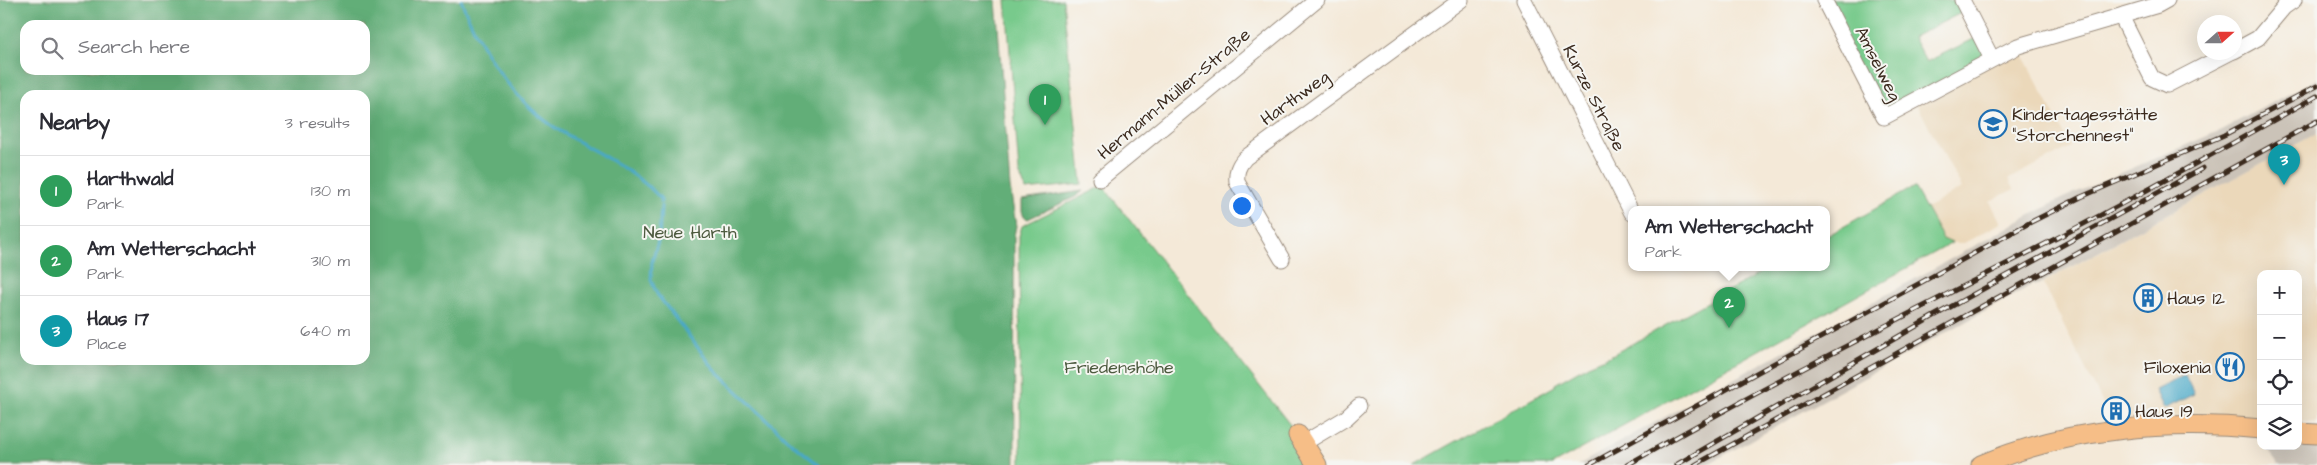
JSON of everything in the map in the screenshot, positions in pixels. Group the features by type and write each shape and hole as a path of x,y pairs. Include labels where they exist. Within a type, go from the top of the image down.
{"main road":[{"path":"1981,465 2019,450 2095,434 2198,426 2257,429"},
{"path":"2302,433 2317,434"},
{"path":"1301,439 1317,465"}],"street":[{"name":"Hermann-Müller-Straße","path":"1100,179 1317,0"},
{"name":"Harthweg","path":"1282,259 1237,182 1236,173 1239,164 1460,0"},
{"name":"Kurze Straße","path":"1524,0 1628,206"},
{"name":"Amselweg","path":"1824,0 1884,117 1992,59"},
{"path":"1962,0 1992,59 2031,41 2158,5 2166,0"},
{"path":"2242,46 2258,38 2284,7 2294,0"},
{"path":"2121,16 2152,78 2167,85 2215,60"},
{"path":"1301,439 1346,418 1358,406"}],"shaded area":[{"name":"Kindertagesstätte \"Storchennest\"","path":"2018,46 2071,147 2009,179 2014,189 1990,201 2001,223 1964,243 1952,243 1943,239 1925,209 1962,188 1915,101"},
{"path":"2317,79 2317,133 2038,285 2032,285 1706,465 1578,465 2063,198 2221,130"},
{"path":"2317,133 2317,423 2302,421 2302,270 2257,270 2257,418 2238,416 2165,417 2112,422 2043,283"},
{"path":"2302,443 2317,444 2317,465 2279,465 2269,450 2302,450"}],"green space":[{"name":"Neue Harth","path":"0,0 996,0 1010,187 1016,226 1014,236 1015,465 0,465"},
{"path":"1006,0 1063,0 1082,184 1026,190 1019,173"},
{"path":"1824,0 1962,0 1967,10 1913,37 1926,62 1980,36 1992,59 1884,117"},
{"name":"Friedenshöhe","path":"1103,186 1298,435 1317,465 1021,465 1019,236 1022,226"},
{"path":"1914,187 1943,239 1952,243 1552,465 1414,465 1555,386 1555,384 1588,365 1610,356 1764,271 1830,271 1830,234"},
{"path":"1083,191 1075,197 1028,219 1024,217 1022,212 1022,200"}],"water":[{"path":"2185,375 2194,394 2164,409 2155,390"}],"waterway":[{"path":"461,0 487,53 510,86 524,101 554,127 637,177 661,199 661,202"},
{"path":"661,206 659,238 652,262 651,280 657,294 715,370 789,441 819,465"}],"railway":[{"path":"1589,465 2031,222 2081,197 2224,135 2317,86"},
{"path":"1627,465 1785,378 2118,206 2317,96"},
{"path":"1695,465 2317,121"},
{"path":"1676,465 1934,316 2203,168"}],"place":[{"name":"Kindertagesstätte \"Storchennest\"","path":"1993,124"},
{"name":"Harthwald","path":"1045,125"},
{"name":"Haus 17","path":"2284,185"},
{"name":"Haus 12","path":"2148,298"},
{"name":"Am Wetterschacht","path":"1729,328"},
{"name":"Filoxenia","path":"2230,367"},
{"name":"Haus 19","path":"2116,411"}]}
